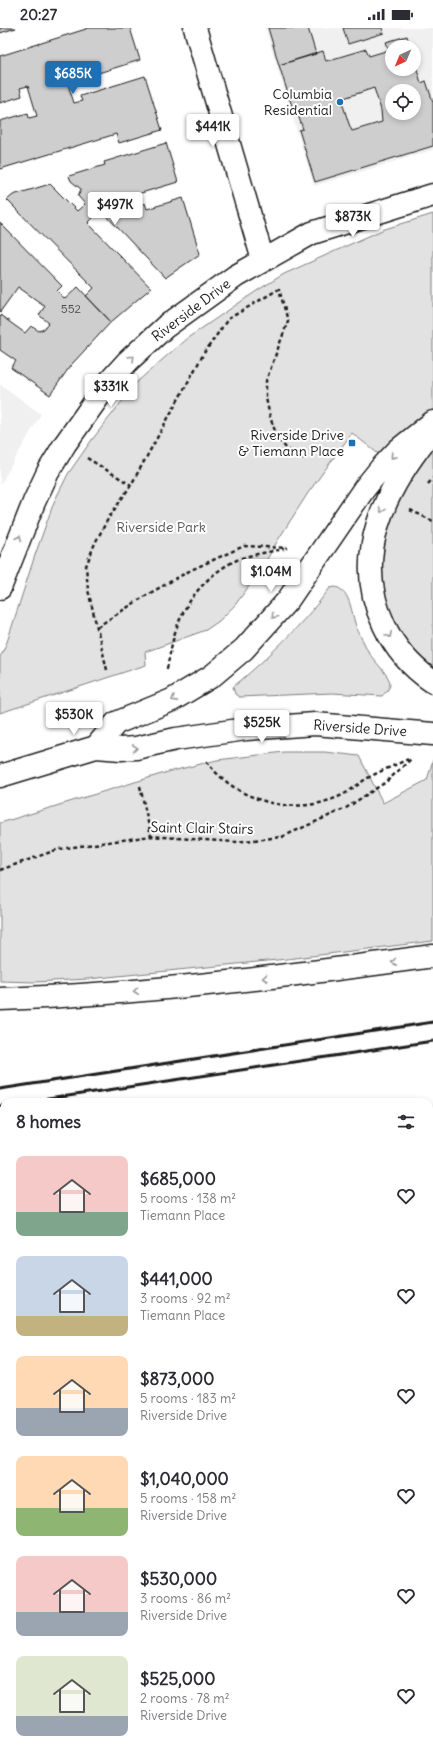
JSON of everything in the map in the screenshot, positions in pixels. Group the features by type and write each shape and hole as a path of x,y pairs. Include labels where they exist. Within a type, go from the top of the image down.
{"main road":[{"path":"195,28 263,260"},
{"name":"Riverside Drive","path":"0,588 34,502 48,472 65,444 109,382 160,332 231,280 263,260 312,233 433,195"},
{"path":"96,747 116,723 172,700 212,676 244,649 288,600 364,489 381,468 398,450 433,422"},
{"path":"433,430 402,472 387,499 375,532 370,564 371,582 376,606 390,639 401,654 433,682"},
{"name":"Riverside Drive","path":"0,776 96,747 122,749 136,748 214,733 315,724 433,734"},
{"path":"0,999 128,992 308,974 433,956"}],"path":[{"path":"107,670 88,590 86,566 94,543 131,485 204,353 228,319 279,289 288,321 266,381 266,398 270,417 278,439 287,449 305,459"},
{"path":"65,444 131,485"},
{"path":"406,508 433,521"},
{"path":"98,627 145,596 191,570 244,546 288,548 239,559 216,572 198,589 183,612 174,635 167,669"},
{"name":"Saint Clair Stairs","path":"0,870 59,849 152,836 235,842 282,837 346,808 372,792 386,782 415,755 367,779 338,797 321,802 290,806 277,805 262,801 230,786 215,772 203,757"},
{"path":"140,786 152,836"}],"shaded area":[{"name":"Columbia Residential","path":"265,28 433,28 433,150 314,186"},
{"path":"0,384 41,414 0,485"}],"green space":[{"name":"Riverside Park","path":"433,214 433,667 411,648 397,631 381,584 380,557 386,529 397,503 411,480 352,433 308,493 261,570 235,605 219,621 206,630 145,652 146,665 0,713 0,657 7,642 54,502 68,474 91,441 138,381 186,339 284,274 382,230"},
{"path":"335,587 341,589 345,593 358,631 371,656 389,680 389,689 382,696 332,693 239,697 235,694 233,687 284,640 308,615 330,588"},
{"path":"284,752 325,752 359,756 383,803 427,780 433,760 433,941 287,959 88,979 35,982 0,981 0,823 168,772 217,760"}],"building":[{"path":"0,28 16,28 0,33"},
{"path":"86,28 130,28 140,60 76,80 74,75 66,78 74,103 82,101 80,96 145,76 162,130 119,143 116,134 0,169 0,121 28,113 29,118 37,116 28,86 20,88 22,96 0,103 0,56"},
{"path":"268,28 308,28 316,54 279,65"},
{"path":"343,28 382,28 384,33 348,44"},
{"path":"407,36 408,40 393,40"},
{"path":"366,49 369,56 385,51 385,76 419,76 421,83 426,81 433,102 433,146 315,182 299,130 303,129 298,115 295,116 279,65 323,51 326,61","holes":["374,88 381,110 382,122 352,131 341,99"]},
{"path":"166,143 178,182 131,196 134,207 145,203 147,209 183,198 200,254 165,278 101,210 88,223 151,288 111,322 86,296 94,288 7,200 13,195 50,184 77,211 85,204 78,196 81,189 71,181 69,176 105,165 104,162"},
{"path":"0,223 62,286 57,291 65,299 78,287 111,322 71,365 50,395 11,368 16,361 0,350 0,315 25,333 31,326 39,331 44,329 49,323 39,315 45,306 18,287 0,312"}],"railway":[{"path":"0,1089 433,1022"},
{"path":"55,1098 433,1041"}],"place":[{"name":"Columbia Residential","path":"340,102"},
{"name":"Riverside Drive & Tiemann Place","path":"352,443"}]}
